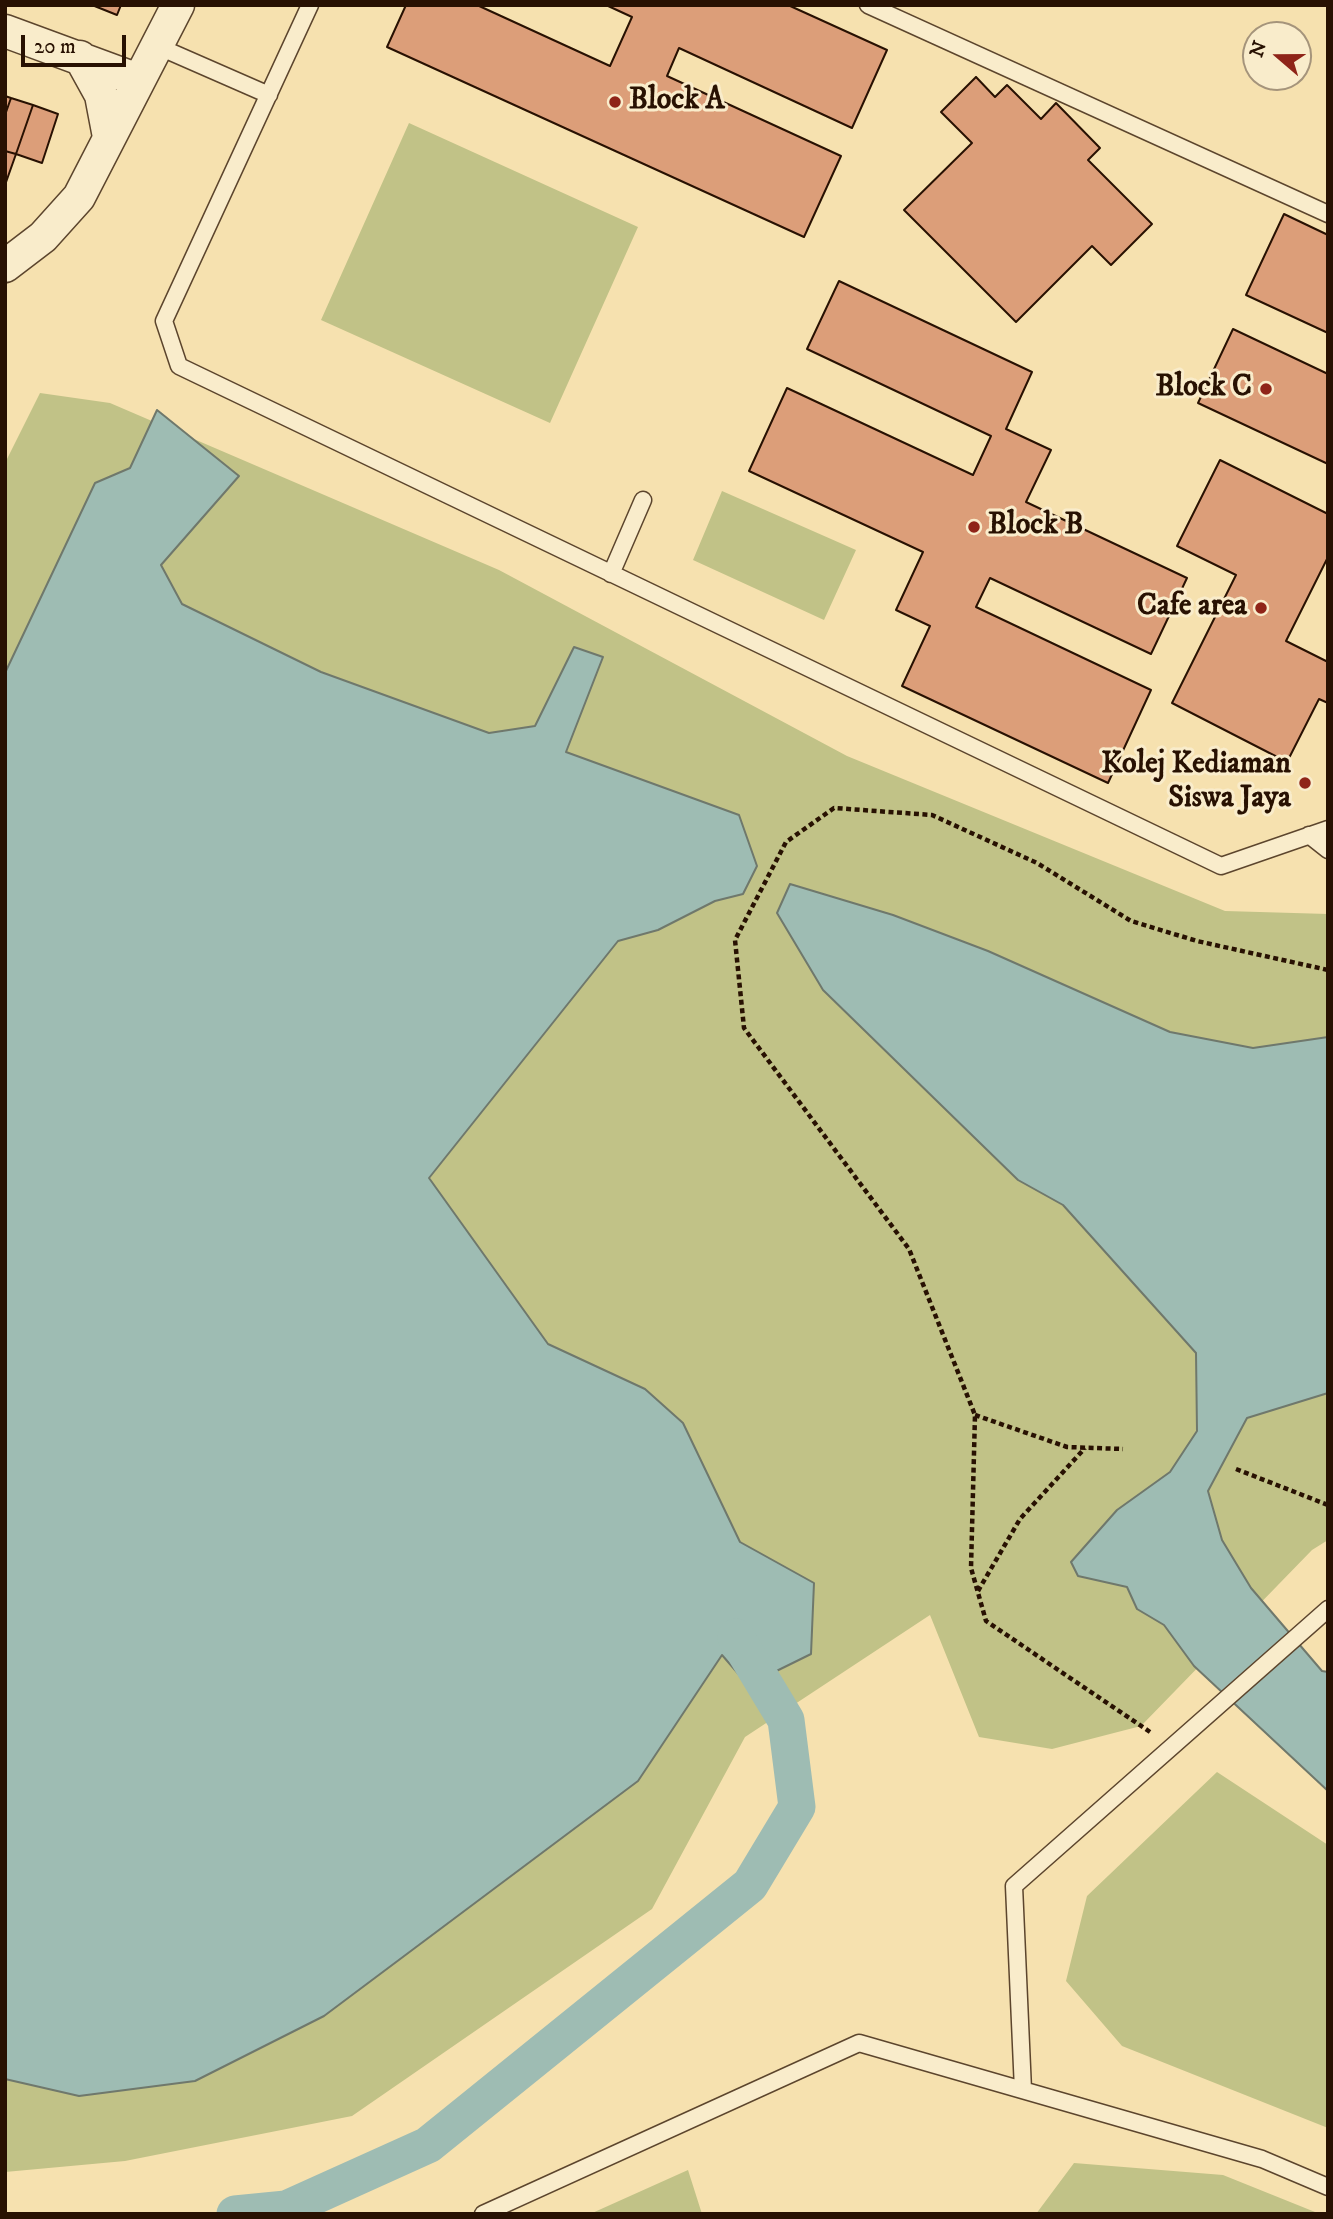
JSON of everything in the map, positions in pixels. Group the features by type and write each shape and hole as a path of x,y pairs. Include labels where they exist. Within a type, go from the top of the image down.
{"street":[{"path":"5,266 62,218 79,197 178,5"},
{"path":"5,31 80,57 149,60"},
{"path":"80,57 101,95 109,137"}],"lane":[{"path":"310,5 164,321 178,366 1221,866 1328,829"},
{"path":"867,5 1328,214"},
{"path":"149,60 269,95"},
{"path":"611,574 643,500"},
{"path":"1309,835 1328,850"},
{"path":"1023,2090 1014,1886 1328,1609"},
{"path":"483,2214 859,2043 1262,2159 1328,2187"}],"path":[{"path":"1171,1747 986,1621 971,1568 975,1415 909,1249 744,1028 735,940 786,842 834,808 932,815 1037,863 1131,921 1197,941 1328,970"},
{"path":"975,1415 1066,1447 1123,1449"},
{"path":"978,1591 1020,1519 1085,1448"},
{"path":"1236,1469 1328,1505"}],"green space":[{"path":"409,123 638,227 550,423 321,320"},
{"path":"40,393 110,403 499,570 847,756 1225,911 1328,914 1328,1540 1312,1550 1141,1726 1052,1749 979,1737 930,1615 745,1737 652,1909 352,2116 125,2161 5,2172 5,463"},
{"path":"722,491 856,550 824,620 693,560"},
{"path":"1217,1772 1328,1845 1328,2128 1122,2046 1066,1981 1087,1896"},
{"path":"1074,2163 1223,2175 1320,2214 1036,2214"},
{"path":"688,2170 702,2214 590,2214"}],"water":[{"path":"157,410 239,476 161,565 182,604 321,672 489,733 535,726 574,647 603,657 566,752 739,815 757,866 743,894 715,901 658,930 618,941 429,1178 548,1344 645,1389 683,1423 740,1542 814,1583 811,1654 748,1685 722,1655 638,1781 324,2016 195,2081 79,2096 5,2079 5,673 95,483 130,468"},
{"path":"790,884 893,915 988,951 1170,1032 1253,1048 1328,1037 1328,1393 1247,1418 1208,1491 1222,1540 1251,1588 1322,1671 1328,1672 1328,1791 1194,1666 1164,1625 1137,1609 1127,1587 1078,1576 1071,1562 1117,1510 1170,1472 1197,1431 1196,1353 1063,1205 1018,1180 823,990 777,913"}],"building":[{"path":"92,5 121,5 117,15"},
{"name":"Block A","path":"406,5 477,5 610,66 632,17 606,5 788,5 887,50 852,128 679,48 667,76 841,156 804,237 387,47"},
{"path":"976,77 995,97 1007,85 1041,119 1056,103 1100,148 1088,160 1152,224 1111,265 1092,246 1016,322 904,210 972,143 941,112"},
{"path":"5,96 11,98 5,115"},
{"path":"11,98 33,105 16,154 5,151 5,115"},
{"path":"33,105 58,114 42,163 16,154"},
{"path":"5,151 16,154 5,185"},
{"name":"Block C","path":"1284,214 1328,235 1328,333 1246,295"},
{"name":"Block B","path":"839,281 1032,372 1006,429 1051,450 1026,502 1187,578 1151,654 990,578 976,607 1151,690 1108,783 902,686 930,626 896,610 923,552 749,471 787,388 973,475 991,436 807,349"},
{"name":"Block C","path":"1233,329 1328,374 1328,464 1198,403"},
{"name":"Cafe area","path":"1220,460 1328,514 1328,557 1286,641 1328,662 1328,703 1319,699 1287,762 1172,703 1236,575 1177,546"}],"waterway":[{"path":"235,2214 286,2209 428,2145 750,1885 797,1807 786,1720 736,1637"}],"place":[{"name":"Block A","path":"615,102"},
{"name":"Block C","path":"1266,389"},
{"name":"Block B","path":"974,527"},
{"name":"Cafe area","path":"1261,608"},
{"name":"Kolej Kediaman Siswa Jaya","path":"1305,783"}]}
